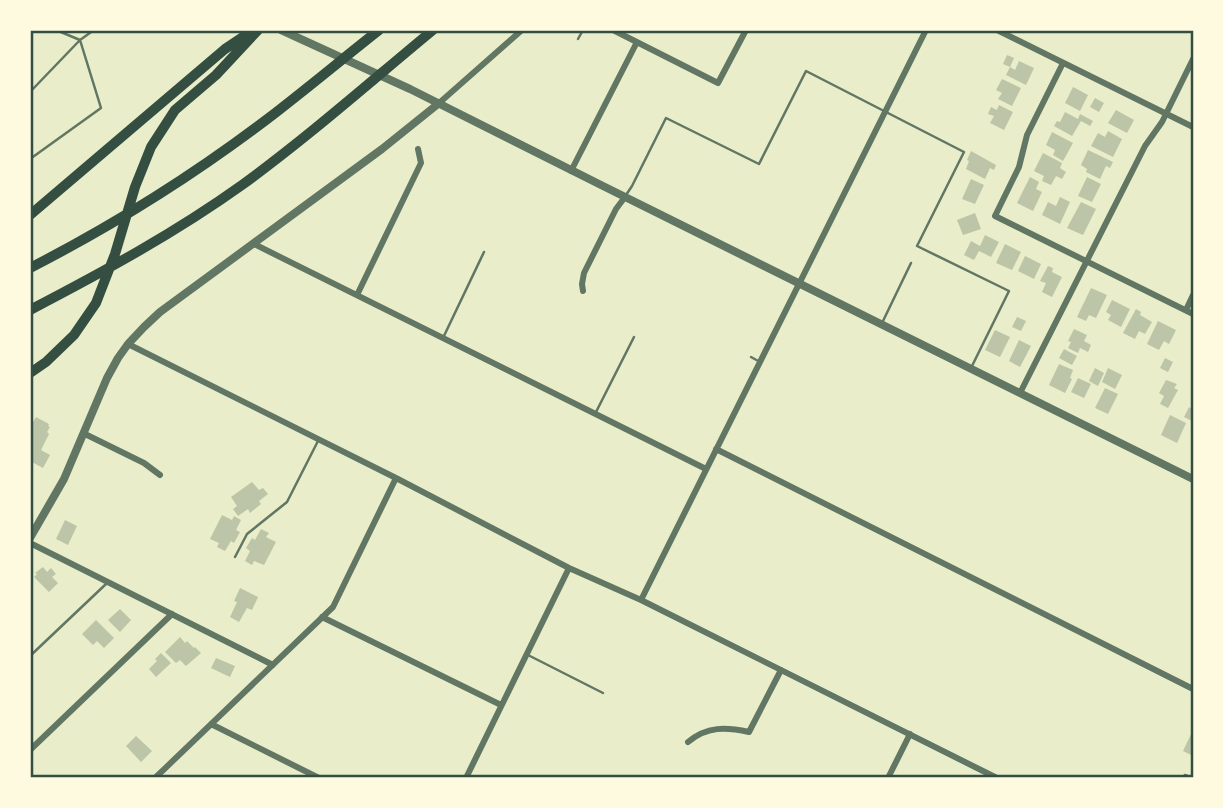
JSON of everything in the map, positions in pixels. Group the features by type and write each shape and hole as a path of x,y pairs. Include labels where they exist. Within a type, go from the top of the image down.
{"highway":[{"path":"30,373 46,362 74,335 96,303 151,147 175,110 216,75 256,30"},
{"path":"30,215 225,49 256,30"},
{"path":"30,268 142,205 197,168 264,121 379,30"},
{"path":"30,310 112,267 242,185 433,30"}],"street":[{"path":"281,30 410,89 1193,479"},
{"path":"273,665 30,540 64,479 107,378 128,344 160,312 439,104 522,30"},
{"path":"613,30 719,83 746,30"},
{"path":"641,600 926,30"},
{"path":"997,30 1008,32 1063,63 1193,127"},
{"path":"571,171 637,42"},
{"path":"1020,393 1145,146 1167,114 1193,59"},
{"path":"1063,63 1027,135 1019,167 995,216 1193,314"},
{"path":"357,295 421,163 418,149"},
{"path":"583,291 584,273 616,209 625,197"},
{"path":"254,243 595,414 633,428 706,470"},
{"path":"1186,310 1193,295"},
{"path":"128,344 569,568 641,600 997,778"},
{"path":"83,433 144,463 160,475"},
{"path":"716,450 1193,690"},
{"path":"155,778 333,607 396,478"},
{"path":"466,778 569,568"},
{"path":"30,750 172,614"},
{"path":"323,617 501,705"},
{"path":"688,742 696,735 716,728 748,732 781,670"},
{"path":"211,724 319,778"},
{"path":"888,778 910,734"}],"lane":[{"path":"56,30 80,40"},
{"path":"30,92 80,40 94,30"},
{"path":"578,39 583,30"},
{"path":"30,159 101,108 80,40"},
{"path":"625,197 666,118 759,164 806,71 964,152 917,246 1009,292 971,369"},
{"path":"443,338 484,252"},
{"path":"881,324 911,263"},
{"path":"595,414 634,337"},
{"path":"751,357 760,362"},
{"path":"235,557 247,534 287,502 319,439"},
{"path":"30,656 108,582"},
{"path":"526,654 603,693"},
{"path":"1183,778 1185,775 1192,778"}],"building":[{"path":"1007,55 1014,58 1010,67 1003,64"},
{"path":"1019,61 1034,68 1026,85 1006,75 1010,67 1015,70"},
{"path":"1002,79 1021,88 1012,106 998,99 1002,93 996,90"},
{"path":"1073,87 1088,95 1080,111 1065,103"},
{"path":"1095,98 1104,103 1099,112 1090,107"},
{"path":"999,105 1013,112 1004,130 990,123 994,116 988,114 991,107 997,110"},
{"path":"1116,110 1134,120 1127,133 1108,123"},
{"path":"1065,112 1078,119 1080,114 1093,121 1090,126 1081,121 1072,136 1054,126 1057,121 1060,122"},
{"path":"1108,131 1122,139 1113,157 1091,146 1098,133 1105,137"},
{"path":"1052,132 1073,143 1063,161 1053,155 1055,150 1046,145"},
{"path":"1088,150 1113,162 1110,168 1106,166 1100,179 1086,172 1087,169 1081,165"},
{"path":"971,151 996,165 994,170 990,168 985,179 966,169"},
{"path":"1043,153 1062,163 1060,168 1066,172 1062,179 1056,176 1051,185 1042,181 1044,176 1034,171"},
{"path":"1030,177 1039,182 1036,189 1042,192 1033,211 1017,203"},
{"path":"1087,177 1101,184 1092,202 1078,196"},
{"path":"971,179 984,185 975,204 962,199"},
{"path":"1060,197 1070,202 1060,224 1042,215 1048,202 1056,206"},
{"path":"1081,202 1096,209 1083,235 1067,228"},
{"path":"975,213 981,229 963,235 957,220"},
{"path":"985,235 999,242 991,257 979,251 974,260 964,255 971,241 980,246"},
{"path":"1005,244 1021,252 1012,270 996,263"},
{"path":"1025,256 1041,264 1034,279 1018,271"},
{"path":"1048,266 1053,268 1052,272 1062,277 1052,297 1042,292 1046,283 1040,281"},
{"path":"1091,288 1107,295 1096,318 1089,315 1086,321 1077,317"},
{"path":"1112,300 1130,309 1121,327 1108,320 1111,315 1106,312"},
{"path":"1136,309 1141,312 1140,315 1152,322 1145,334 1139,331 1135,339 1123,333"},
{"path":"1017,317 1026,321 1021,331 1012,327"},
{"path":"1158,321 1176,330 1169,344 1164,341 1159,350 1147,344"},
{"path":"1074,329 1087,335 1084,341 1091,345 1088,352 1080,348 1078,353 1068,348 1071,342 1068,341"},
{"path":"995,330 1010,337 1000,357 985,350"},
{"path":"1019,340 1031,346 1020,367 1009,361"},
{"path":"1064,349 1077,356 1072,365 1059,358"},
{"path":"1165,358 1173,362 1168,372 1160,368"},
{"path":"1059,364 1073,370 1065,393 1049,385"},
{"path":"1095,368 1104,373 1098,386 1089,381"},
{"path":"1108,368 1122,375 1115,389 1102,382"},
{"path":"1078,378 1091,384 1084,398 1071,392"},
{"path":"1166,380 1177,384 1174,388 1178,390 1168,408 1160,404 1164,396 1159,393"},
{"path":"1105,388 1118,394 1108,414 1095,408"},
{"path":"1189,407 1193,410 1192,421 1184,417"},
{"path":"1170,415 1186,423 1177,443 1161,435"},
{"path":"36,417 50,427 41,450 50,455 43,468 30,461 30,423 32,424"},
{"path":"252,482 259,490 263,488 268,494 250,513 248,509 238,516 233,509 237,506 231,497"},
{"path":"222,515 232,520 234,516 241,520 236,530 240,532 234,543 231,541 225,551 217,547 219,543 210,539"},
{"path":"65,520 77,526 68,545 56,539"},
{"path":"261,529 269,533 266,537 276,542 264,565 254,561 252,565 245,561 250,551 246,548 252,538 255,540"},
{"path":"43,567 47,572 51,568 56,574 52,577 58,583 49,592 34,577"},
{"path":"240,588 258,597 252,610 247,608 239,622 230,617"},
{"path":"120,609 131,620 120,632 108,620"},
{"path":"96,620 114,638 104,648 97,641 93,645 82,634"},
{"path":"180,637 201,653 186,666 180,660 176,663 165,652"},
{"path":"161,653 171,663 156,677 149,669"},
{"path":"216,658 235,666 230,677 211,668"},
{"path":"1193,730 1193,756 1183,751"},
{"path":"136,736 152,751 141,762 126,746"}]}
